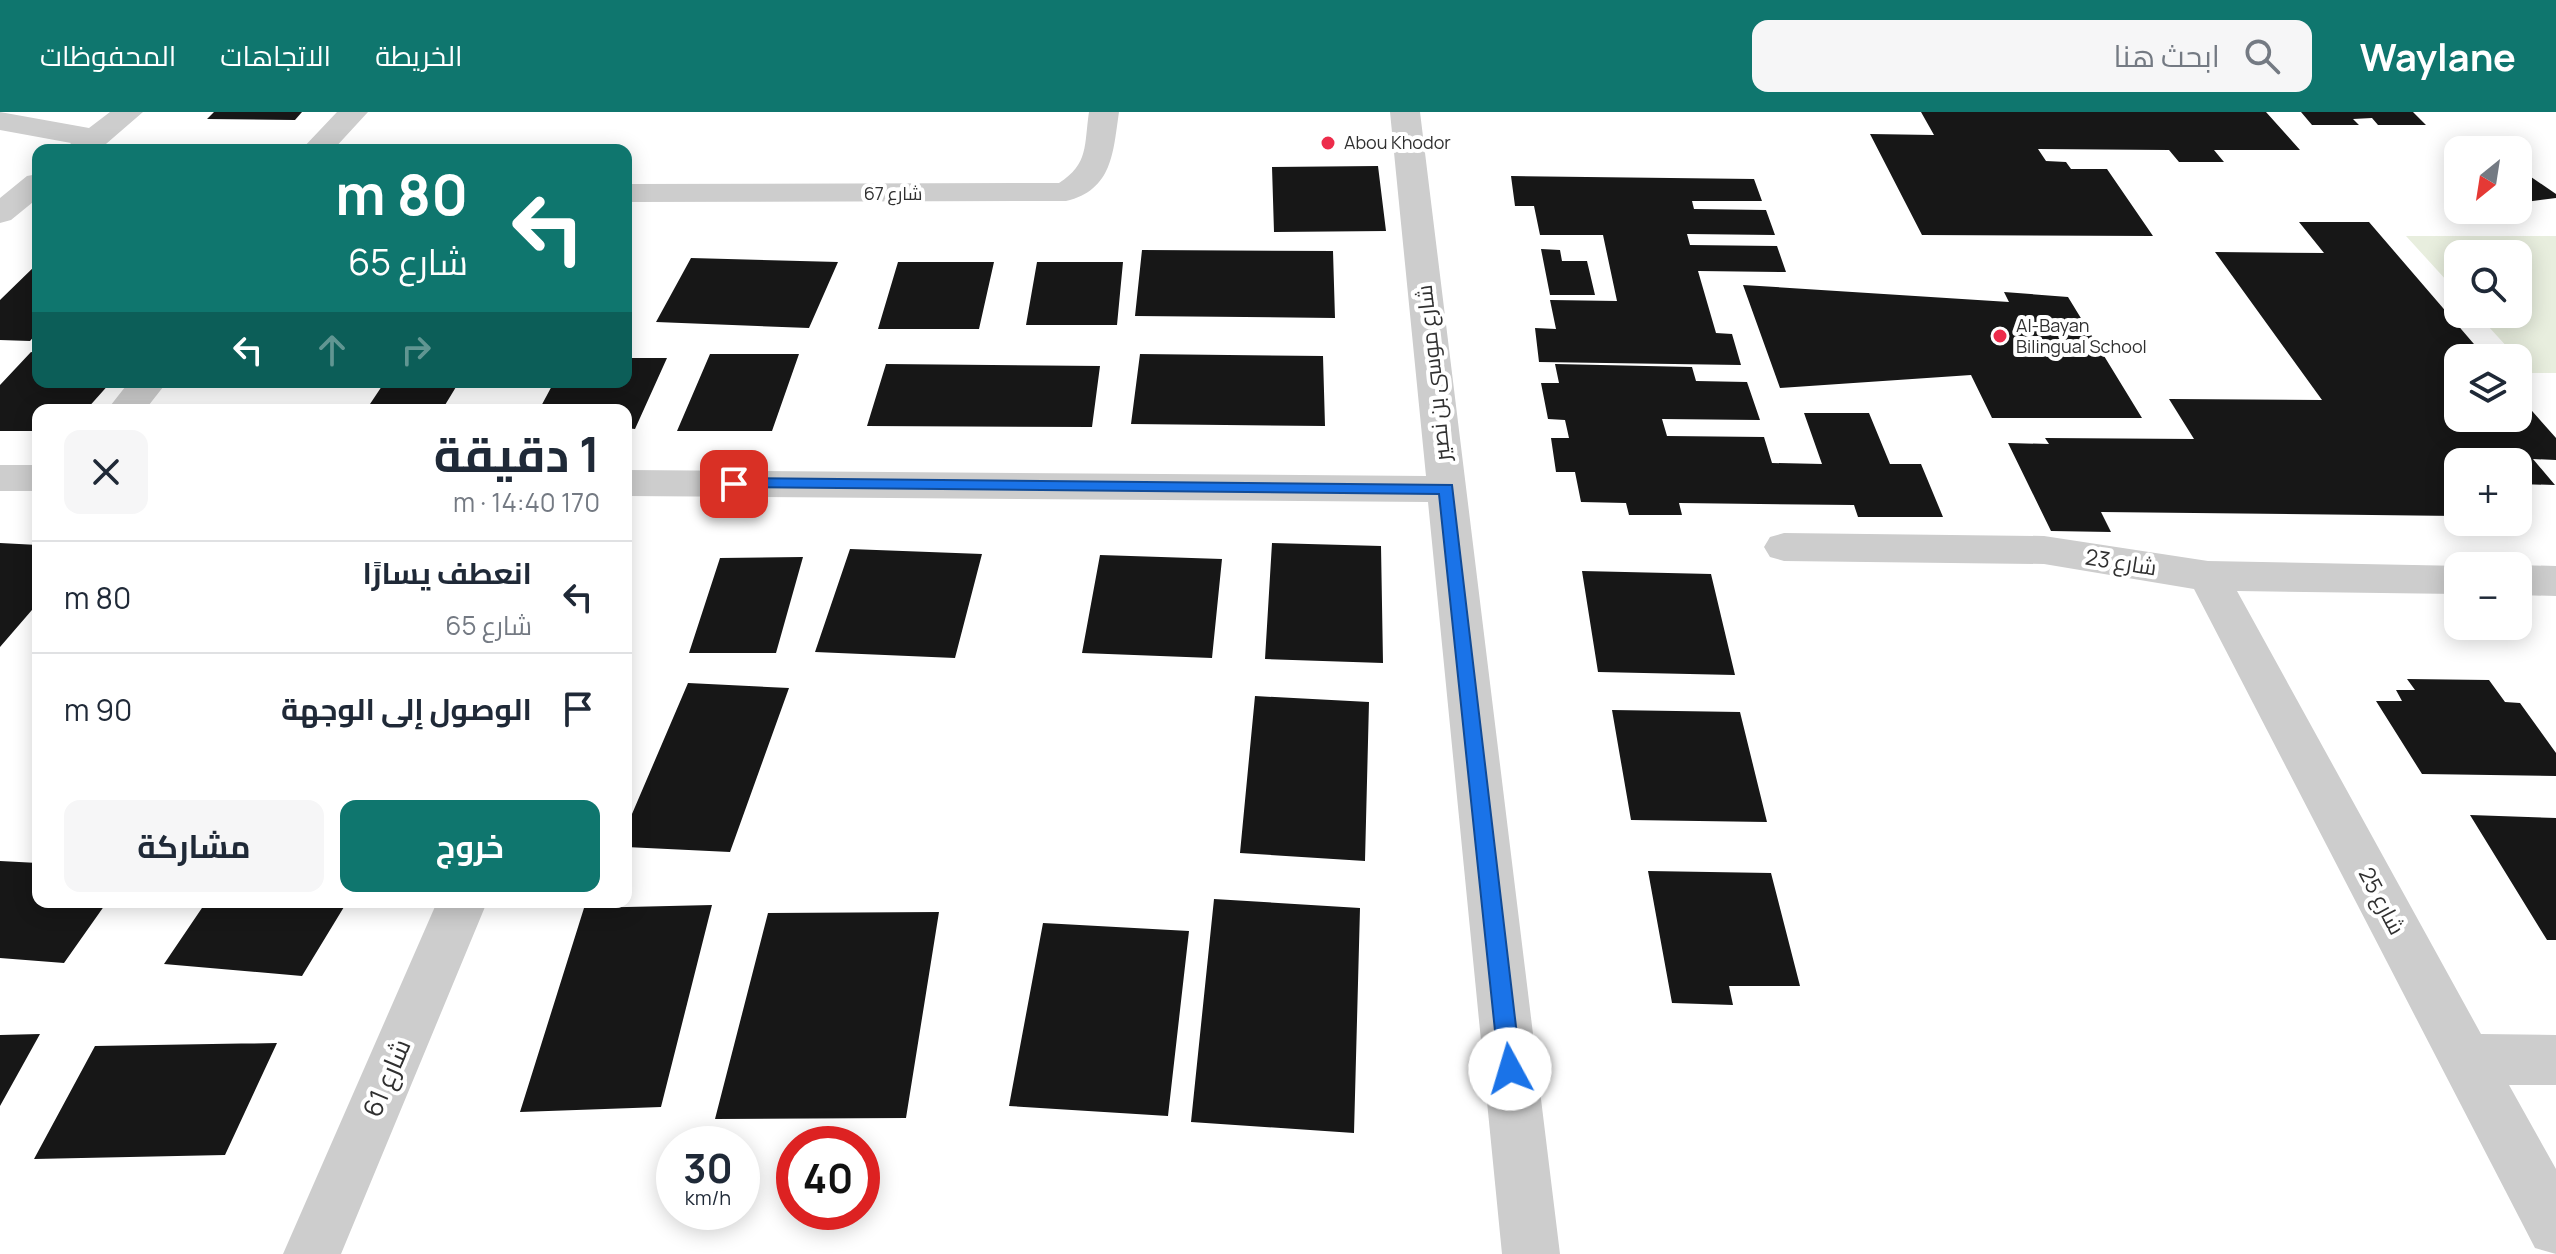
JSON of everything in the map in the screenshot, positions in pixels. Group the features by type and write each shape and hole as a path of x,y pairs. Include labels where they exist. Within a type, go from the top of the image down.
{"street":[{"path":"0,121 88,144 128,112"},
{"path":"322,144 353,112"},
{"name":"شارع 67","path":"632,193 1066,192 1086,179 1096,164 1104,112"},
{"name":"شارع موسى بن نصير","path":"1405,112 1531,1254"},
{"path":"0,213 32,188"},
{"path":"130,404 144,388"},
{"path":"0,478 32,478"},
{"path":"632,494 1446,489"},
{"name":"شارع 23","path":"1784,547 2044,550 2208,576 2444,579"},
{"name":"شارع 25","path":"2208,576 2556,1227"},
{"path":"2532,580 2556,581"},
{"name":"شارع 61","path":"312,1254 459,908"},
{"path":"2465,1059 2556,1060"}],"green space":[{"path":"2406,236 2556,236 2556,373 2532,373 2532,344 2504,344 2490,328 2532,328 2532,240 2444,240 2444,278"}],"building":[{"path":"214,112 302,112 295,120 207,119"},
{"path":"1921,112 2266,112 2300,150 2214,150 2224,162 2179,162 2169,150 2038,149 2046,161 2066,162 2071,169 2107,169 2153,236 1922,235 1870,134 1934,135"},
{"path":"2301,112 2413,112 2426,125 2378,125 2372,118 2353,119 2359,125 2312,125"},
{"path":"1378,166 1386,231 1274,232 1272,167"},
{"path":"1511,176 1754,179 1762,201 1692,201 1694,209 1766,210 1775,235 1687,234 1690,245 1777,246 1786,272 1698,271 1716,333 1732,334 1741,365 1539,362 1535,328 1556,329 1550,300 1617,301 1603,235 1540,235 1534,206 1515,206"},
{"path":"2532,178 2556,194 2556,198 2532,201"},
{"path":"2299,222 2369,222 2444,309 2444,328 2460,328 2474,344 2444,344 2444,432 2532,432 2532,411 2556,438 2556,460 2533,459 2555,485 2532,484 2532,448 2444,448 2444,516 2101,512 2111,532 2051,531 2008,443 2049,444 2045,438 2194,439 2169,399 2322,400 2215,252 2324,253"},
{"path":"1541,249 1560,250 1562,261 1587,261 1595,295 1550,295"},
{"path":"1142,250 1333,251 1335,318 1135,316"},
{"path":"691,258 838,262 809,328 656,322"},
{"path":"898,262 994,262 979,329 878,329"},
{"path":"1037,262 1123,262 1117,325 1026,325"},
{"path":"32,269 30,341 0,340 0,300"},
{"path":"1743,285 2009,302 2004,292 2068,297 2142,418 1992,418 1971,375 1780,388"},
{"path":"31,352 32,388 106,388 91,404 32,404 32,431 0,431 0,385"},
{"path":"710,354 799,354 772,431 677,431"},
{"path":"1140,354 1323,356 1325,426 1131,424"},
{"path":"632,358 667,358 635,429 632,429 632,404 542,404 551,388 632,388"},
{"path":"886,364 1100,366 1092,427 867,426"},
{"path":"1555,364 1692,367 1696,381 1747,382 1760,420 1662,419 1667,436 1764,437 1772,463 1822,464 1804,413 1869,413 1890,464 1921,464 1943,517 1858,517 1854,505 1679,503 1682,515 1629,515 1626,503 1581,502 1575,472 1556,472 1551,438 1569,438 1565,420 1548,419 1541,383 1559,383"},
{"path":"381,388 455,388 446,404 370,404"},
{"path":"0,543 32,545 32,610 0,647"},
{"path":"1272,543 1381,546 1383,663 1265,659"},
{"path":"850,549 982,554 955,658 815,652"},
{"path":"1100,555 1222,559 1212,658 1082,653"},
{"path":"803,557 776,653 689,653 720,558"},
{"path":"1582,571 1711,574 1735,675 1598,672"},
{"path":"2407,679 2489,680 2505,702 2520,703 2556,753 2556,776 2422,774 2376,701 2402,701 2396,690 2415,690"},
{"path":"688,683 789,688 730,852 632,847 632,814"},
{"path":"1255,696 1369,702 1365,861 1240,853"},
{"path":"1612,710 1740,712 1767,822 1631,820"},
{"path":"2470,815 2556,818 2556,940 2547,940"},
{"path":"0,861 32,863 32,908 103,908 64,963 0,958"},
{"path":"1648,871 1771,873 1800,986 1729,986 1733,1005 1672,1003"},
{"path":"1214,899 1360,908 1354,1133 1191,1122"},
{"path":"712,905 661,1107 520,1112 584,908"},
{"path":"202,908 343,908 302,976 164,964"},
{"path":"939,912 906,1118 715,1119 768,913"},
{"path":"1043,923 1189,931 1168,1116 1009,1106"},
{"path":"40,1034 0,1106 0,1035"},
{"path":"277,1043 225,1155 34,1159 95,1046"}],"place":[{"name":"Abou Khodor","path":"1328,143"},
{"name":"Al-Bayan Bilingual School","path":"2000,336"}],"route":[{"path":"734,484 1446,489 1510,1069"}]}
